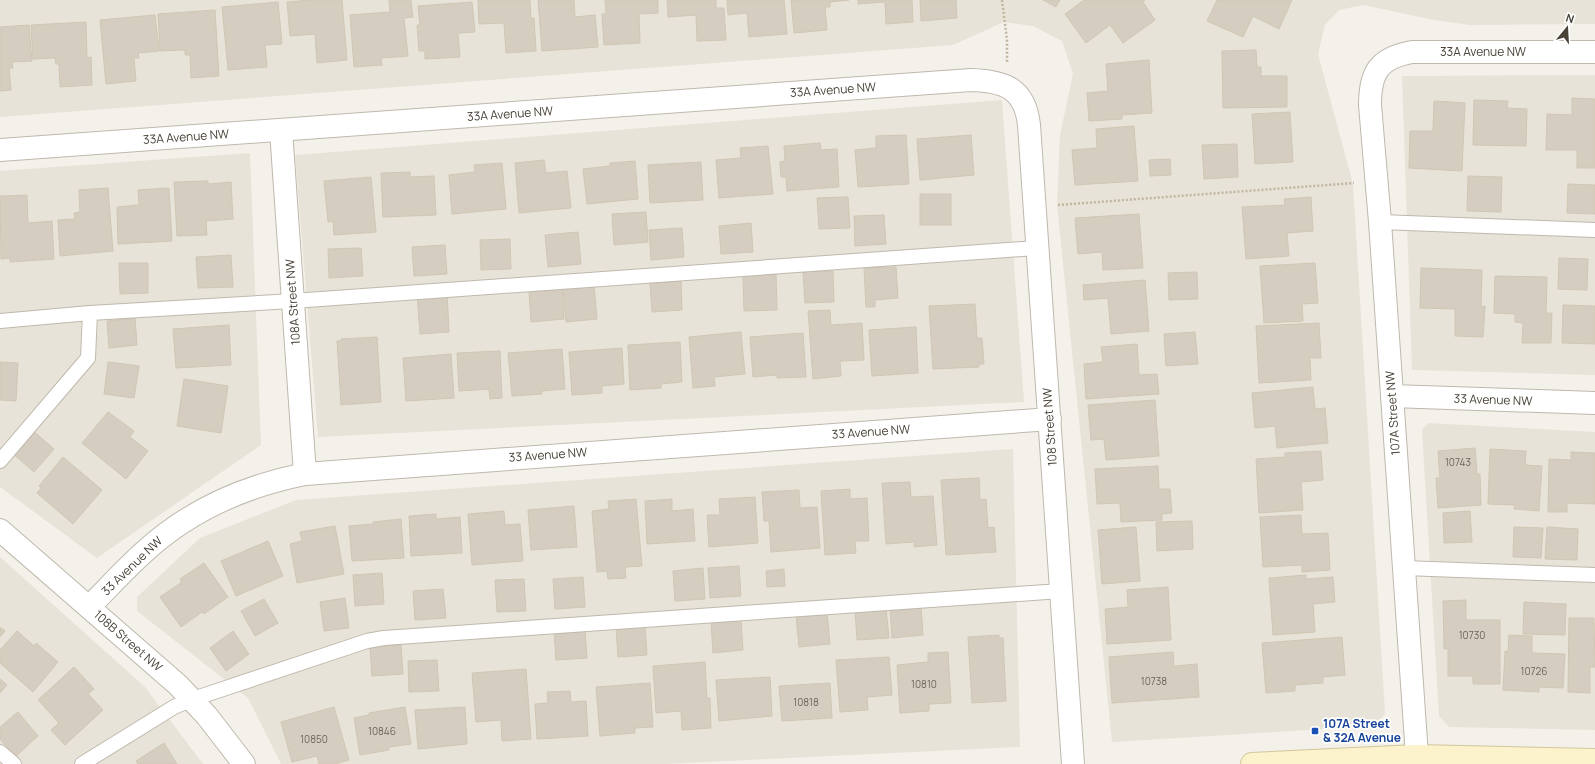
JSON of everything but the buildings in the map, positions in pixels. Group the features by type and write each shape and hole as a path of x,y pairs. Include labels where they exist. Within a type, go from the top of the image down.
{"street":[{"name":"33A Avenue NW","path":"1377,71 1383,62 1391,57 1412,52 1595,52"},
{"name":"107A Street NW","path":"1377,71 1372,81 1370,92 1417,756"},
{"name":"33A Avenue NW","path":"0,150 971,80 988,81 1012,89"},
{"name":"108 Street NW","path":"1012,89 1023,102 1028,113 1033,207 1050,419 1073,764"},
{"name":"108A Street NW","path":"281,130 305,474"},
{"name":"33 Avenue NW","path":"1392,396 1595,403"},
{"name":"33 Avenue NW","path":"89,607 142,553 185,520 221,501 260,485 305,474 1050,419"},
{"name":"108B Street NW","path":"0,530 162,670 193,699 226,739 244,764"},
{"path":"1252,764 1417,756 1595,760"}],"lane":[{"path":"1380,222 1595,230"},
{"path":"0,321 90,313 293,301 1036,248"},
{"path":"0,461 88,358 90,313"},
{"path":"1404,568 1595,575"},
{"path":"82,764 174,707 193,699 368,641 384,638 1061,591"},
{"path":"0,752 14,764"}],"path":[{"path":"1002,0 1012,89"},
{"path":"1033,207 1377,182"}],"shaded area":[{"path":"0,0 1595,0 1595,24 1470,25 1434,20 1363,5 1339,10 1325,25 1318,54 1353,184 1385,714 1374,726 1112,742 1057,205 1060,135 1073,74 1062,41 1033,26 1004,22 953,45 0,117"},
{"path":"1595,75 1595,375 1412,370 1402,76"},
{"path":"1002,100 1024,402 318,437 295,155"},
{"path":"250,153 261,445 97,558 0,487 0,171"},
{"path":"1428,423 1595,432 1595,730 1449,727 1439,716 1422,430"},
{"path":"1013,449 1020,747 664,764 281,764 248,698 137,611 137,597 200,538 296,500"},
{"path":"0,557 145,687 203,764 0,764"}],"place":[{"name":"107A Street & 32A Avenue","path":"1315,731"}]}
